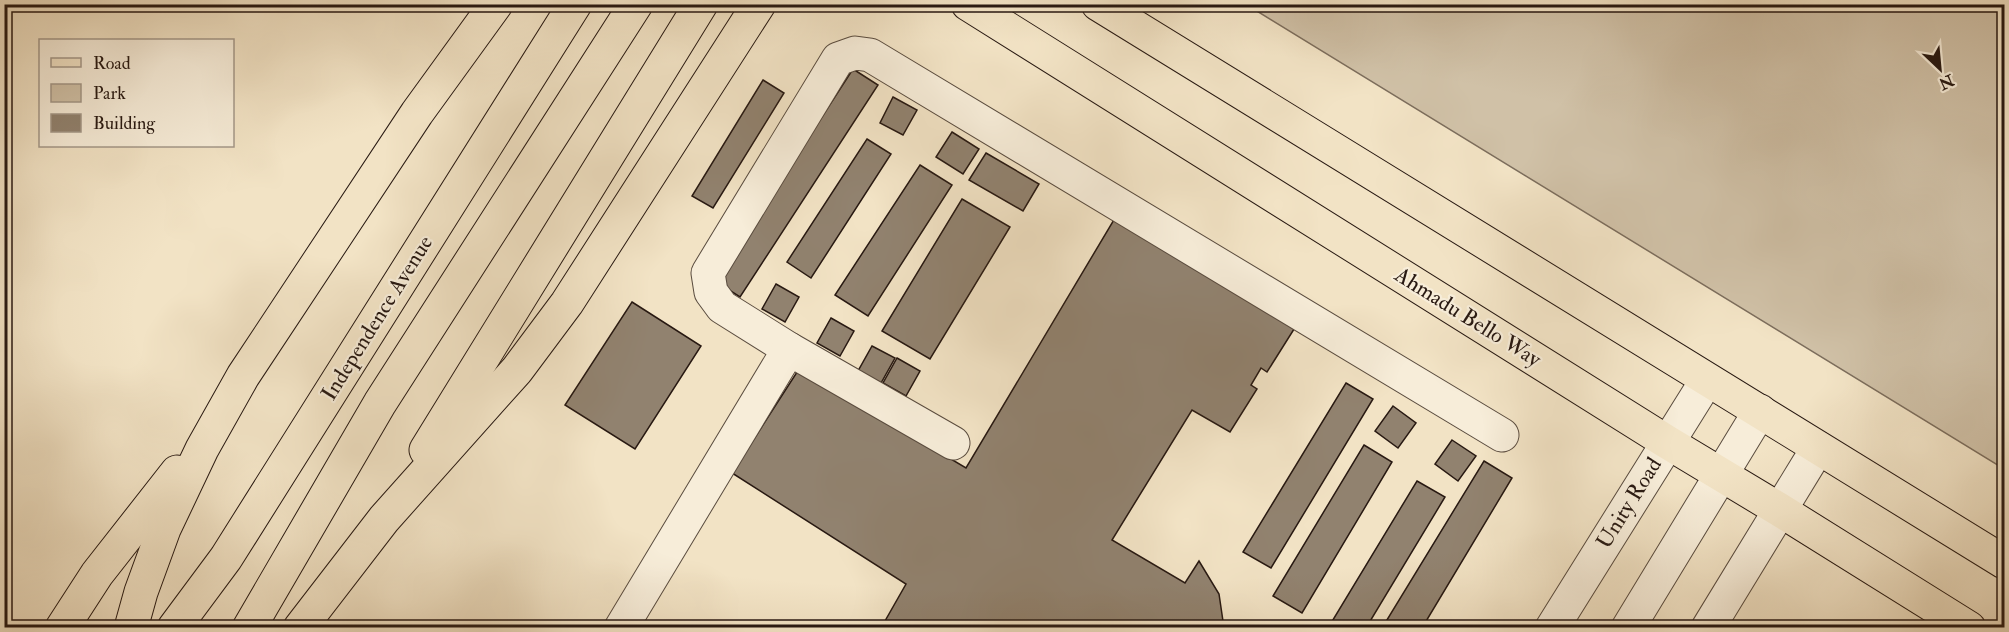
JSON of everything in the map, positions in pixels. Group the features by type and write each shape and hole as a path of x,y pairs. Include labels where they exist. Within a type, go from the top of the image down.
{"main road":[{"path":"62,627 97,574 152,525 243,376 417,113 496,4"},
{"name":"Independence Avenue","path":"174,627 226,558 575,4"},
{"path":"249,627 380,403 636,4"},
{"path":"318,624 701,4"},
{"path":"384,519 517,370 567,303 759,4"},
{"name":"Ahmadu Bello Way","path":"968,4 1667,442 1969,627"},
{"path":"1098,4 2004,562"},
{"path":"131,627 141,591 152,525"}],"street":[{"path":"953,443 789,349 722,307 711,292 708,273 838,59 855,53 870,55 1502,435"},
{"path":"621,627 789,349"},
{"name":"Unity Road","path":"1552,627 1707,380"},
{"path":"1628,627 1760,411"},
{"path":"1708,627 1818,448"}],"green space":[{"path":"1247,5 2004,5 2004,469"}],"building":[{"path":"853,69 878,85 740,297 715,281"},
{"path":"763,80 784,93 713,208 692,196"},
{"path":"893,97 917,110 903,135 880,123"},
{"path":"952,132 979,149 963,174 936,157"},
{"path":"867,139 891,154 811,278 787,262"},
{"path":"986,153 1039,184 1023,211 969,180"},
{"path":"920,165 952,185 868,316 835,295"},
{"path":"962,199 1010,227 930,359 882,331"},
{"path":"1115,218 1296,326 1267,372 1261,368 1251,385 1257,389 1230,432 1192,410 1112,540 1185,583 1199,561 1219,594 1224,628 881,628 906,584 732,473 799,369 966,468"},
{"path":"776,284 799,297 785,322 762,309"},
{"path":"632,302 701,346 635,449 565,405"},
{"path":"831,318 854,331 840,356 817,343"},
{"path":"872,346 895,358 881,383 858,371"},
{"path":"897,358 920,371 906,396 883,383"},
{"path":"1346,383 1373,399 1271,568 1243,552"},
{"path":"1393,406 1416,423 1398,448 1375,431"},
{"path":"1452,440 1476,456 1458,481 1435,464"},
{"path":"1364,445 1392,462 1302,613 1273,596"},
{"path":"1484,461 1512,478 1422,628 1382,628"},
{"path":"1417,481 1445,497 1366,628 1328,628"}]}
